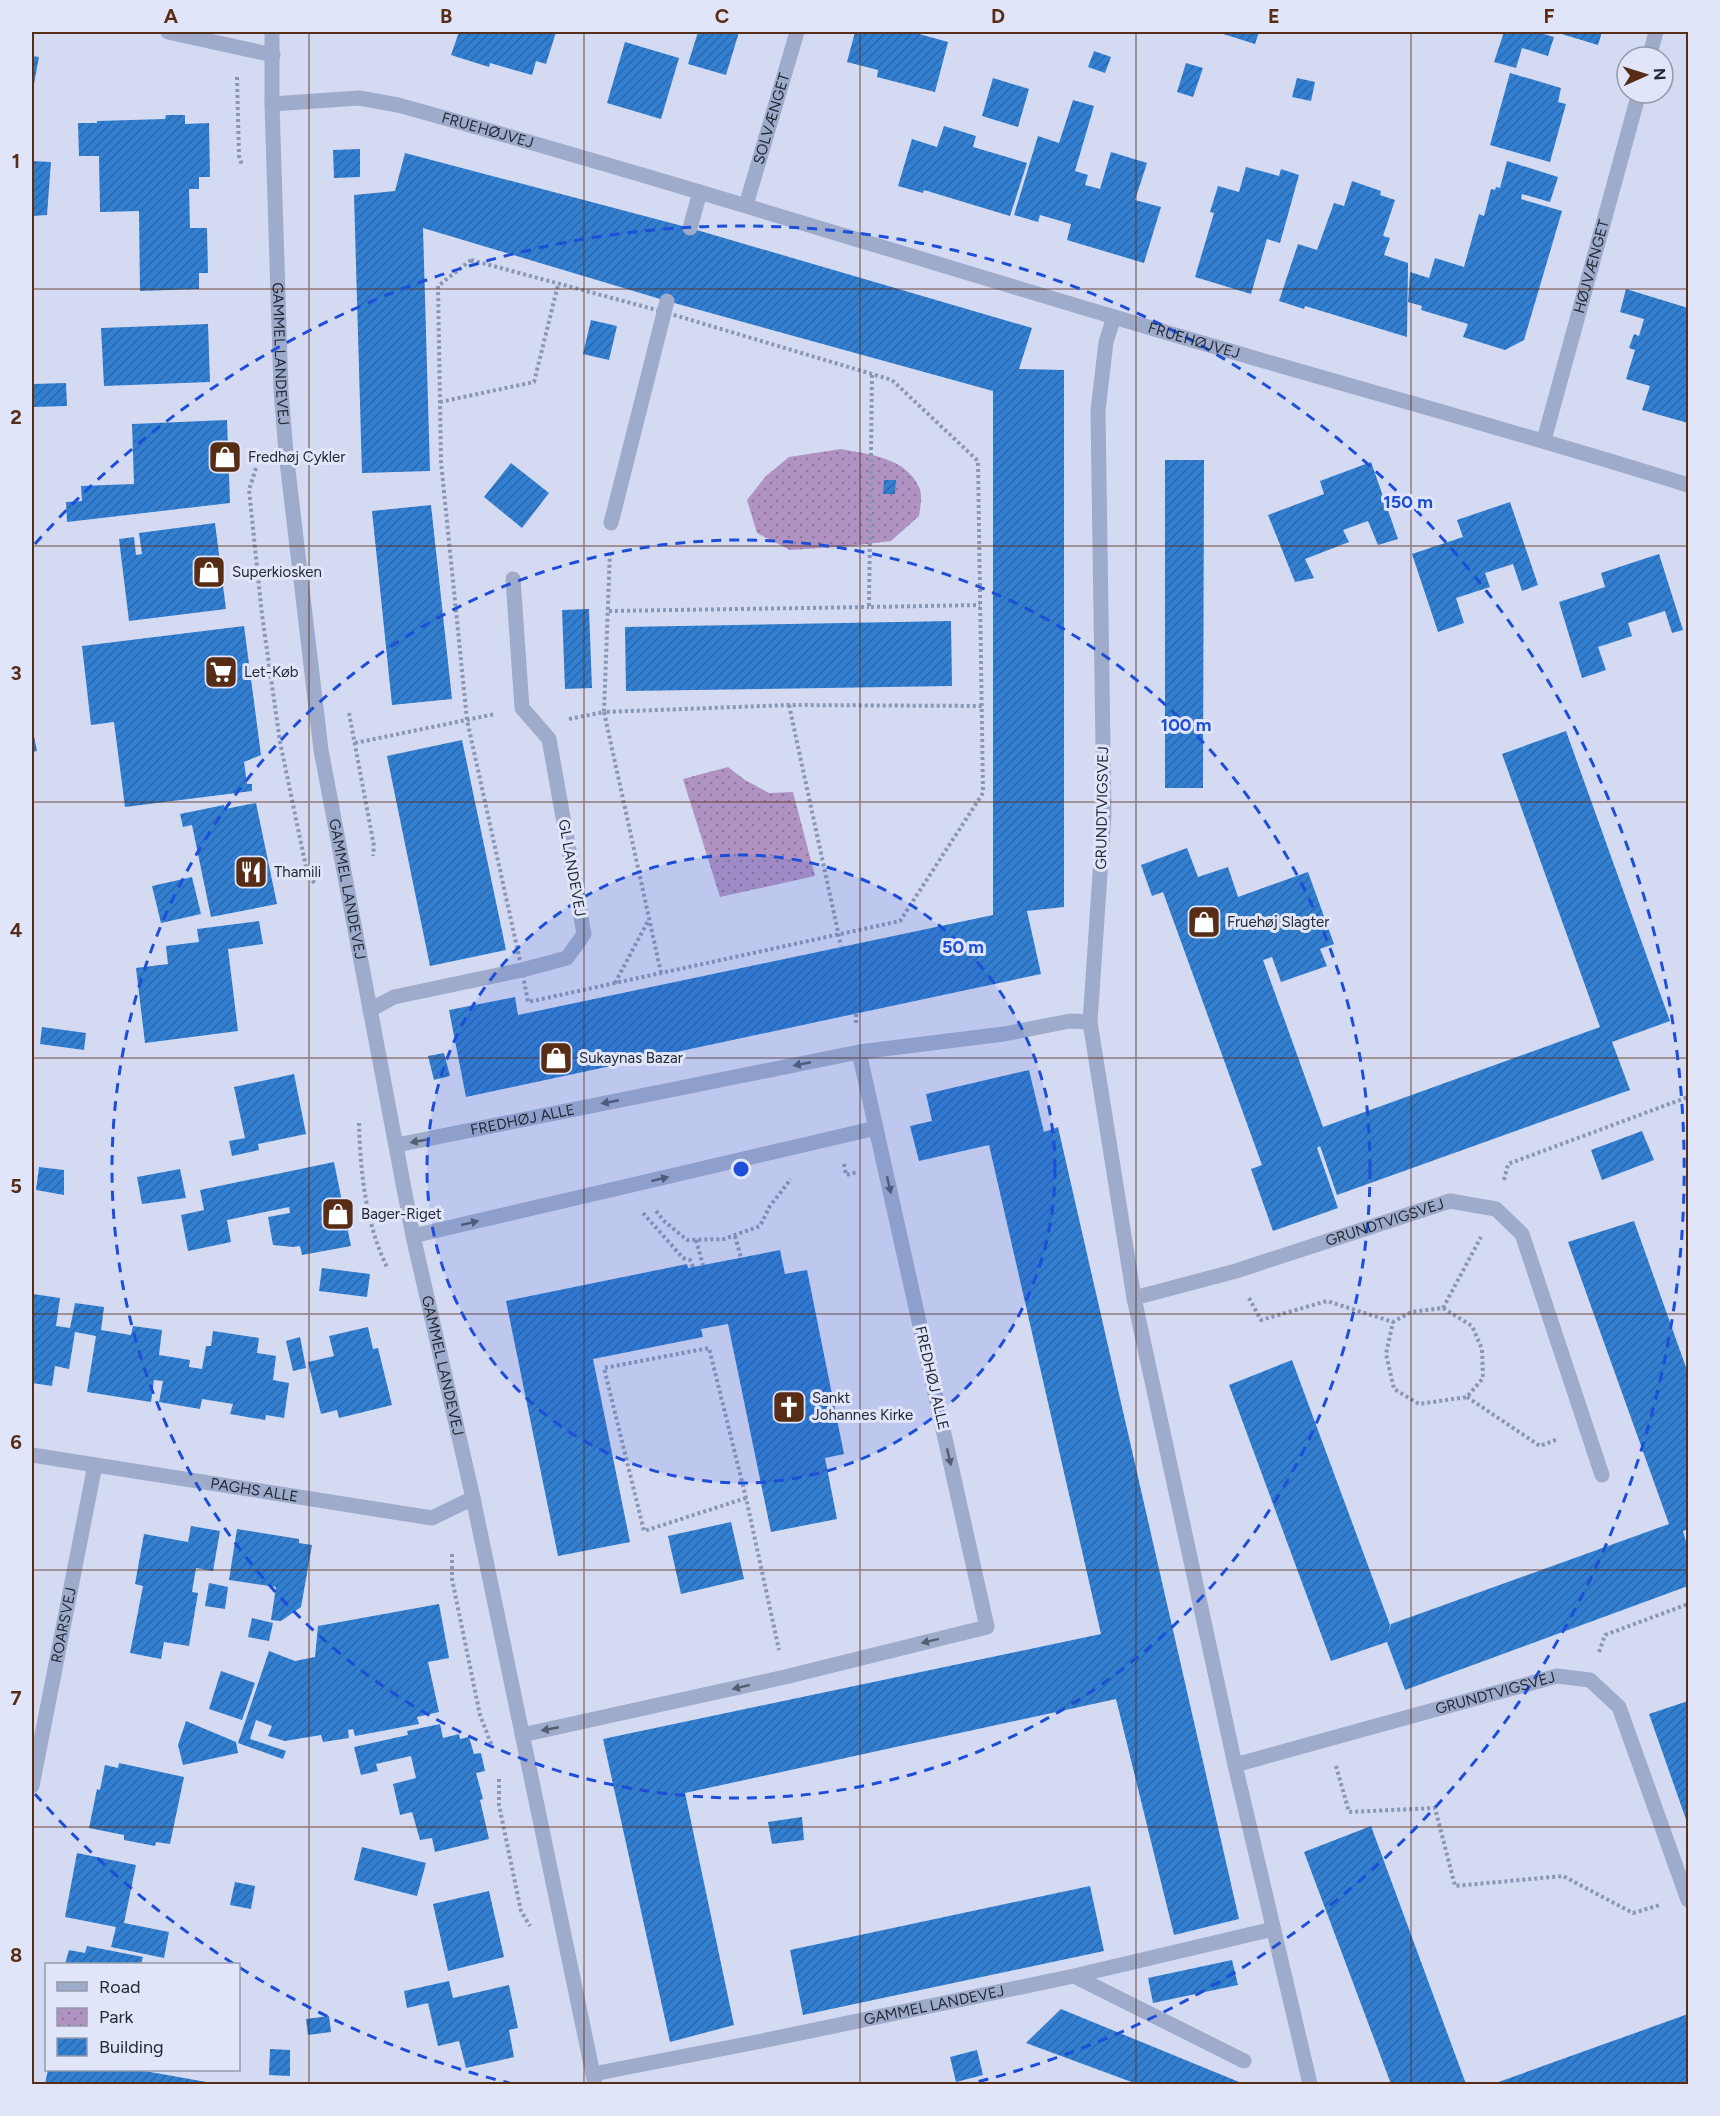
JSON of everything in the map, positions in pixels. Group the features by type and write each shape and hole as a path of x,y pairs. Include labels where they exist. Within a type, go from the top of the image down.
{"street":[{"path":"168,32 273,55"},
{"name":"GAMMEL LANDEVEJ","path":"272,32 272,104 281,390 285,443 321,750 413,1236 473,1498 594,2079 762,2041 1074,1976 1274,1929"},
{"name":"SOLVÆNGET","path":"746,205 798,32"},
{"name":"FRUEHØJVEJ","path":"272,104 359,98 398,105 746,205 1114,317 1544,440 1689,485"},
{"name":"HØJVÆNGET","path":"1544,440 1636,105"},
{"path":"690,228 700,192"},
{"path":"611,523 665,306"},
{"name":"GRUNDTVIGSVEJ","path":"1114,317 1106,342 1098,411 1104,815 1090,1022 1134,1298 1235,1765 1310,2085"},
{"path":"513,579 522,708"},
{"name":"GL LANDEVEJ","path":"370,1010 394,997 522,970 567,958 584,934 549,739 522,708"},
{"name":"FREDHØJ ALLE","path":"397,1145 859,1052 1005,1035 1070,1021 1090,1022"},
{"name":"FREDHØJ ALLE","path":"785,1677 987,1627 859,1052"},
{"path":"413,1236 876,1128"},
{"name":"GRUNDTVIGSVEJ","path":"1134,1298 1236,1271 1450,1201 1496,1209"},
{"path":"1496,1209 1522,1234 1602,1475"},
{"name":"PAGHS ALLE","path":"32,1455 432,1518 473,1498"},
{"name":"ROARSVEJ","path":"32,1786 95,1465"},
{"name":"GRUNDTVIGSVEJ","path":"1235,1765 1557,1676 1590,1680"},
{"path":"522,1735 785,1677"},
{"path":"1590,1680 1619,1707 1688,1899"},
{"path":"1074,1976 1244,2061"}],"path":[{"path":"471,260 558,285 665,306 892,380 978,461 983,794 900,921 528,1002 467,720 441,462 438,286 471,260"},
{"path":"440,402 534,382 558,285"},
{"path":"869,607 872,375"},
{"path":"611,523 604,712 661,974"},
{"path":"609,611 980,605"},
{"path":"347,703 374,846 372,858"},
{"path":"537,725 604,712 789,705 982,706"},
{"path":"789,705 842,946"},
{"path":"321,750 522,708"},
{"path":"615,983 648,920"},
{"path":"1443,1308 1496,1209 1508,1164 1689,1097"},
{"path":"839,1159 844,1163 846,1175 885,1166"},
{"path":"652,1207 675,1232 687,1240 724,1239 760,1226 770,1206 794,1176"},
{"path":"638,1205 652,1225 683,1258 690,1260 693,1267"},
{"path":"735,1236 741,1258"},
{"path":"696,1240 703,1265"},
{"path":"1236,1271 1260,1320 1328,1301 1393,1322 1412,1312 1443,1308 1472,1326 1482,1349 1483,1378 1467,1397 1419,1404 1394,1389 1386,1354 1393,1322"},
{"path":"746,1498 644,1531 604,1368 709,1348 746,1498 785,1677"},
{"path":"1467,1397 1540,1446 1586,1428"},
{"path":"1590,1680 1605,1635 1689,1604"},
{"path":"1329,1739 1349,1812 1435,1808 1455,1886 1563,1876 1633,1913 1688,1899"}],"green space":[{"path":"841,449 886,459 905,470 913,477 920,490 919,516 891,541 851,546 790,550 757,533 747,500 766,476 789,457"},
{"path":"728,767 745,780 769,793 793,792 815,876 720,897 683,779"}],"building":[{"path":"459,32 556,32 546,64 536,61 532,75 490,63 489,67 451,55"},
{"path":"698,32 739,32 726,75 688,64"},
{"path":"855,32 912,32 948,42 935,92 877,77 878,70 847,62"},
{"path":"1217,32 1259,32 1255,44"},
{"path":"1504,32 1537,32 1554,37 1548,56 1522,48 1516,68 1494,62"},
{"path":"1555,32 1602,32 1598,45"},
{"path":"625,42 679,58 661,119 607,103"},
{"path":"1094,51 1111,57 1105,73 1088,67"},
{"path":"32,56 39,57 33,89 32,88"},
{"path":"1186,63 1203,68 1193,97 1177,92"},
{"path":"1510,73 1561,88 1558,102 1566,104 1550,162 1490,145"},
{"path":"993,78 1029,89 1018,127 982,116"},
{"path":"1297,78 1315,82 1311,101 1292,97"},
{"path":"1073,100 1094,106 1075,171 1088,175 1085,185 1100,189 1111,152 1147,163 1135,200 1161,207 1144,263 1067,240 1071,224 1040,215 1038,222 1014,215 1038,136 1059,143"},
{"path":"166,115 185,115 185,124 209,123 210,177 199,177 199,189 189,189 190,228 207,228 208,273 199,273 199,289 140,291 139,211 100,212 99,156 79,156 78,123 165,119"},
{"path":"944,126 976,136 973,147 1027,163 1010,216 924,190 923,193 898,186 912,139 937,147"},
{"path":"360,149 360,177 334,178 333,150"},
{"path":"405,153 690,228 1032,328 1019,369 1064,370 1064,907 1027,911 1041,974 466,1097 449,1010 515,997 518,1015 993,915 993,391 667,301 423,228 430,471 362,473 354,195 395,191"},
{"path":"32,161 51,162 47,215 32,216"},
{"path":"1507,161 1558,177 1550,202 1522,194 1521,199 1562,211 1524,340 1505,350 1463,337 1468,324 1421,310 1422,306 1408,302 1410,272 1429,278 1435,258 1464,267 1479,214 1484,216 1491,189 1500,188"},
{"path":"1246,167 1279,176 1281,169 1299,175 1280,243 1267,239 1251,294 1195,277 1214,213 1210,212 1218,186 1239,192"},
{"path":"1352,181 1381,191 1380,195 1395,200 1383,236 1390,238 1384,255 1408,263 1407,337 1305,306 1304,309 1279,301 1298,244 1317,250 1334,203 1344,206"},
{"path":"1626,289 1688,308 1688,423 1642,410 1650,386 1626,379 1635,350 1629,348 1634,334 1639,336 1644,319 1620,312"},
{"path":"591,320 617,326 609,360 583,354"},
{"path":"208,324 210,382 104,386 101,328"},
{"path":"66,383 67,406 32,407 32,384"},
{"path":"227,420 230,503 67,522 66,502 82,501 81,486 134,484 132,424"},
{"path":"1165,460 1204,460 1203,788 1165,788"},
{"path":"1371,462 1398,539 1378,545 1368,521 1343,530 1349,542 1305,559 1314,578 1295,582 1268,515 1324,494 1320,481"},
{"path":"511,463 549,493 522,528 484,497"},
{"path":"884,480 896,480 895,494 883,494"},
{"path":"1510,502 1538,585 1522,591 1513,564 1485,573 1490,587 1456,598 1464,623 1438,632 1412,554 1463,537 1457,520"},
{"path":"431,505 452,699 392,705 372,511"},
{"path":"215,523 226,609 129,621 119,539 134,537 136,555 142,554 139,533"},
{"path":"1659,554 1683,630 1672,633 1665,611 1628,623 1632,636 1598,647 1606,670 1582,678 1559,602 1605,587 1601,573"},
{"path":"589,609 592,688 565,689 562,610"},
{"path":"951,621 952,686 626,691 625,627"},
{"path":"244,626 261,755 244,762 247,784 252,784 252,791 125,807 114,722 91,725 82,646"},
{"path":"1566,731 1670,1021 1612,1042 1630,1090 1337,1195 1320,1146 1317,1148 1338,1208 1273,1231 1251,1169 1262,1165 1163,892 1152,896 1141,865 1187,848 1198,877 1228,867 1238,897 1308,872 1334,944 1320,949 1327,966 1281,982 1272,957 1263,960 1323,1127 1600,1027 1502,754"},
{"path":"32,736 34,736 37,751 32,752"},
{"path":"462,740 506,950 430,966 387,756"},
{"path":"256,803 277,904 211,917 192,825 183,827 180,814 224,805 225,809"},
{"path":"192,877 201,914 161,923 152,886"},
{"path":"259,921 263,944 228,949 238,1031 145,1043 136,968 168,964 166,946 199,942 197,929"},
{"path":"42,1027 86,1033 84,1050 40,1044"},
{"path":"444,1053 450,1076 434,1080 428,1056"},
{"path":"1029,1070 1044,1132 1058,1127 1239,1919 1174,1935 1116,1699 685,1793 734,2025 670,2042 603,1739 1101,1634 989,1145 919,1161 910,1126 932,1121 926,1094"},
{"path":"294,1074 306,1134 258,1144 259,1150 232,1156 229,1141 245,1138 234,1087"},
{"path":"1642,1131 1654,1160 1602,1180 1591,1150"},
{"path":"334,1162 351,1246 302,1255 300,1246 273,1245 268,1217 290,1213 289,1207 227,1220 231,1242 188,1251 181,1215 204,1210 200,1190"},
{"path":"39,1167 64,1170 64,1195 36,1190"},
{"path":"180,1169 186,1198 142,1204 137,1177"},
{"path":"1634,1221 1688,1373 1688,1529 1683,1531 1688,1549 1688,1586 1405,1690 1387,1642 1331,1661 1229,1385 1292,1360 1390,1625 1388,1634 1391,1624 1669,1524 1568,1242"},
{"name":"Sankt Johannes Kirke","path":"780,1250 785,1274 807,1270 844,1454 825,1458 837,1519 771,1532 728,1324 701,1329 703,1337 593,1359 630,1542 558,1556 506,1301 687,1264 688,1268"},
{"path":"322,1268 370,1274 367,1297 319,1291"},
{"path":"33,1294 60,1298 56,1326 70,1328 75,1303 104,1307 101,1330 131,1335 133,1326 162,1330 159,1355 190,1360 189,1367 202,1369 206,1346 211,1346 213,1331 259,1338 257,1353 276,1356 273,1380 289,1383 284,1418 266,1415 265,1420 230,1414 233,1404 202,1399 200,1409 159,1402 163,1381 154,1380 151,1402 87,1392 96,1336 75,1332 69,1369 55,1366 52,1386 32,1383"},
{"path":"368,1327 373,1349 378,1348 392,1405 339,1418 337,1410 321,1414 308,1362 334,1356 329,1336"},
{"path":"300,1337 306,1368 293,1371 286,1341"},
{"path":"731,1522 744,1579 681,1594 668,1536"},
{"path":"191,1526 220,1531 213,1571 196,1568 192,1592 198,1593 189,1646 164,1642 161,1659 130,1653 143,1586 135,1584 144,1534 188,1542"},
{"path":"237,1529 299,1539 299,1543 312,1545 301,1607 281,1621 271,1620 276,1587 229,1580"},
{"path":"209,1583 228,1587 225,1609 205,1606"},
{"path":"439,1604 449,1658 428,1662 439,1712 417,1717 419,1724 355,1736 353,1729 348,1730 349,1738 323,1742 321,1735 285,1741 268,1736 272,1726 256,1720 250,1739 286,1751 283,1759 238,1743 269,1651 295,1661 315,1657 318,1626"},
{"path":"252,1618 273,1623 269,1641 248,1637"},
{"path":"221,1671 255,1683 242,1720 209,1709"},
{"path":"1688,1701 1688,1825 1649,1714"},
{"path":"186,1721 236,1742 238,1753 183,1765 178,1745"},
{"path":"440,1724 443,1738 459,1734 460,1739 469,1737 474,1754 481,1753 485,1771 476,1773 483,1799 480,1800 489,1839 435,1852 432,1838 420,1840 412,1812 400,1815 393,1784 416,1778 411,1756 376,1764 378,1771 361,1775 354,1747 408,1735 407,1731"},
{"path":"119,1763 184,1777 170,1844 156,1842 155,1846 124,1840 124,1835 89,1828 97,1789 100,1790 105,1765 118,1768"},
{"path":"802,1817 804,1840 772,1844 768,1822"},
{"path":"1371,1826 1466,2084 1391,2084 1304,1852"},
{"path":"362,1847 426,1863 417,1896 354,1880"},
{"path":"77,1853 136,1865 124,1923 169,1932 164,1958 111,1947 116,1927 65,1917"},
{"path":"235,1882 255,1886 251,1909 230,1905"},
{"path":"1090,1886 1104,1951 803,2015 790,1950"},
{"path":"489,1891 504,1957 448,1971 433,1904"},
{"path":"87,1946 143,1957 141,1963 65,1963 69,1950 85,1953"},
{"path":"1232,1960 1238,1985 1153,2003 1148,1978"},
{"path":"449,1981 453,1998 509,1985 518,2028 509,2030 514,2057 466,2068 459,2041 438,2046 428,2003 407,2008 404,1991"},
{"path":"1061,2009 1244,2084 1137,2084 1026,2043"},
{"path":"1688,2014 1688,2084 1493,2084"},
{"path":"329,2016 331,2032 308,2035 306,2019"},
{"path":"270,2049 290,2050 290,2076 269,2075"},
{"path":"977,2050 983,2075 956,2082 950,2057"},
{"path":"48,2071 145,2071 212,2083 45,2084"}],"place":[{"name":"Fredhøj Cykler","path":"225,457"},
{"name":"Superkiosken","path":"209,572"},
{"name":"Let-Køb","path":"221,672"},
{"name":"Thamili","path":"251,872"},
{"name":"Fruehøj Slagter","path":"1204,922"},
{"name":"Sukaynas Bazar","path":"556,1058"},
{"name":"Bager-Riget","path":"338,1214"},
{"name":"Sankt Johannes Kirke","path":"789,1407"}]}
